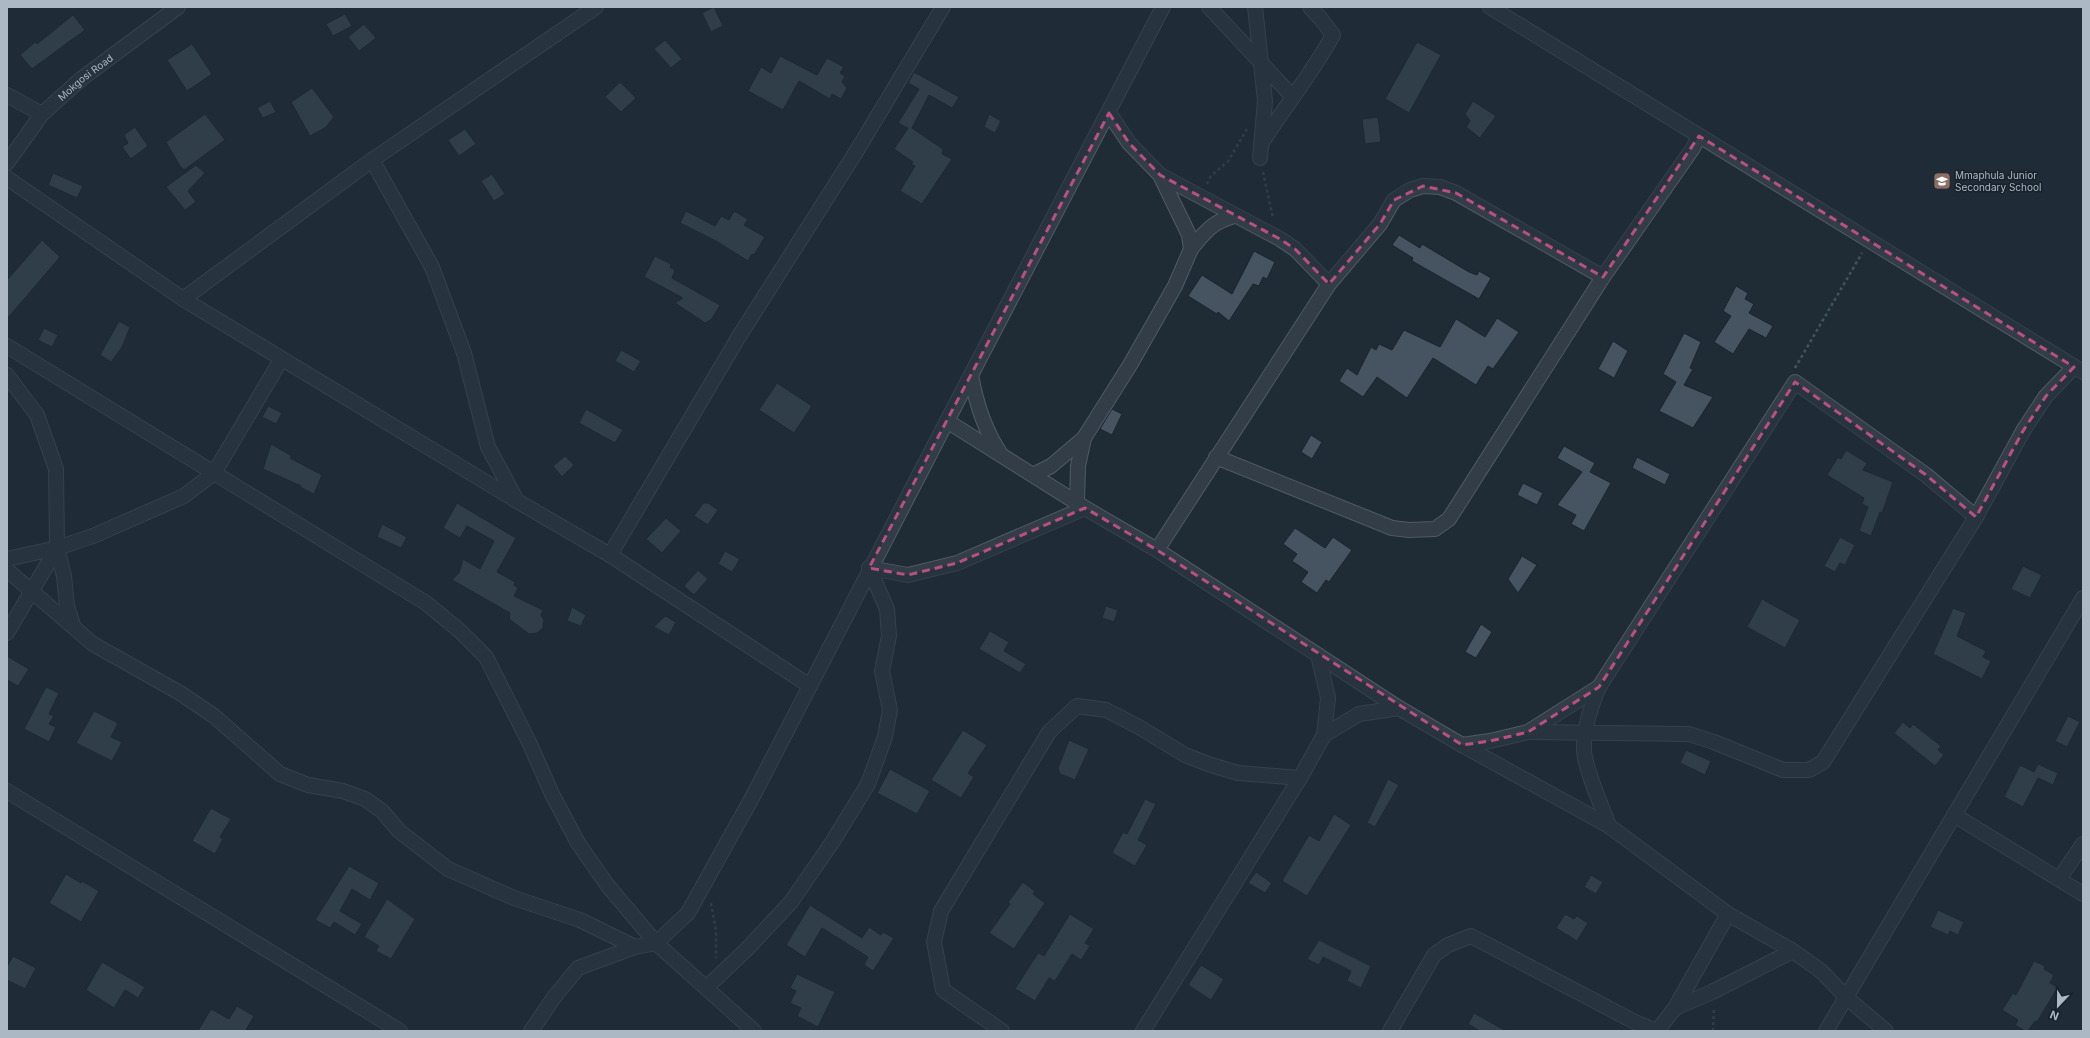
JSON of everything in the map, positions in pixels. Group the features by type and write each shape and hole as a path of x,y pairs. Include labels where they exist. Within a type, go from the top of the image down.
{"street":[{"name":"Mokgosi Road","path":"7,163 42,114 81,79 178,7"},
{"path":"183,298 372,160 596,7"},
{"path":"530,1031 555,996 578,968 635,946 656,943 688,913 705,884 810,686 869,568 1109,113 1163,7"},
{"path":"1209,7 1292,96"},
{"path":"1255,7 1263,66 1265,102 1263,141 1260,158"},
{"path":"1263,141 1292,96 1319,61 1332,35 1321,19 1310,7"},
{"path":"1462,745 1490,741 1528,732 1689,734 1720,744 1783,770 1808,770 1823,762 1976,518 2046,396 2079,369 1490,7"},
{"path":"610,555 738,338 856,152 938,10"},
{"path":"7,95 42,114"},
{"path":"1109,113 1129,143 1160,175 1234,216 1280,239 1295,249 1329,284"},
{"path":"1216,457 1392,528 1409,530 1435,529 1449,519 1603,277 1693,148 1698,136"},
{"path":"372,160 432,267 464,353 488,447 517,501"},
{"path":"1160,175 1189,234 1191,249"},
{"path":"7,178 183,298 281,360 610,555 810,686"},
{"path":"1157,550 1329,284 1360,250 1380,224 1394,200 1410,190 1423,186 1440,187 1456,193 1603,277"},
{"path":"1033,475 1051,466 1084,438 1130,365 1175,286 1191,249 1208,228 1220,220 1234,216"},
{"path":"7,346 426,603 460,631 486,657 529,742 552,794 578,843 608,886 656,943 754,1031"},
{"path":"7,559 57,548 100,533 177,499 214,473 281,360"},
{"path":"7,375 37,415 56,469 57,548 64,576 67,606 73,626"},
{"path":"971,375 980,414 991,439 1003,456"},
{"path":"1609,826 1584,751 1592,704 1599,687 1795,382 1926,475 1976,518"},
{"path":"947,421 1081,505 1157,550 1399,708 1462,745 1609,826 1728,914 1793,951 1821,972 1846,998 1886,1031"},
{"path":"1081,505 1078,466 1084,438"},
{"path":"869,568 908,575 957,563 1081,505"},
{"path":"7,633 57,548"},
{"path":"706,988 747,949 791,902 833,841 868,784 885,737 890,710 882,671 889,636 887,609 869,568"},
{"path":"7,570 93,644 180,693 214,716 280,774 308,785 343,792 365,799 382,811 399,831 448,869 514,898 580,920 635,946"},
{"path":"1826,1031 2083,598"},
{"path":"1143,1031 1300,778 1324,735 1328,698 1318,655"},
{"path":"1528,732 1599,687"},
{"path":"1002,1031 942,990 934,942 941,911 1049,732 1077,706 1106,710 1139,727 1185,755 1211,766 1238,773 1300,778"},
{"path":"1324,735 1359,714 1399,708"},
{"path":"7,791 400,1031"},
{"path":"1954,815 2083,894"},
{"path":"2059,879 2083,844"},
{"path":"1390,1031 1434,955 1448,944 1471,936 1635,1022 1657,1031 1675,1008 1728,914"},
{"path":"1675,1008 1712,992 1793,951"}],"path":[{"path":"1199,197 1211,176 1228,161 1249,126"},
{"path":"1260,158 1268,199 1280,239"},
{"path":"1795,382 1795,366 1870,241"},
{"path":"705,884 712,907 716,931 716,958 714,963"}],"highlighted area":[{"path":"1109,113 1129,143 1160,175 1280,239 1295,249 1329,284 1380,224 1394,200 1423,186 1456,193 1603,277 1699,136 2074,367 2046,396 2023,431 1976,517 1926,475 1795,382 1599,687 1528,732 1490,741 1462,745 1157,550 1085,508 957,563 908,575 869,568"}],"building":[{"path":"714,7 723,26 711,32 702,13"},
{"path":"345,14 352,26 333,36 326,24"},
{"path":"73,15 85,30 32,69 20,55 35,42 37,44"},
{"path":"364,24 376,38 359,51 348,37"},
{"path":"665,40 682,59 671,68 654,49"},
{"path":"1417,42 1441,55 1409,113 1385,99"},
{"path":"192,44 212,74 187,91 167,60"},
{"path":"780,56 817,75 827,58 844,67 840,73 845,76 842,82 847,88 841,99 832,94 830,99 799,81 783,110 748,91 761,67 771,73"},
{"path":"914,72 959,97 952,108 929,95 912,128 943,149 942,154 952,159 922,204 900,191 915,166 911,164 913,162 894,149 908,128 898,123 919,89 908,83"},
{"path":"620,82 636,98 621,112 605,97"},
{"path":"312,88 334,117 325,128 310,136 291,102"},
{"path":"270,101 276,112 263,118 257,108"},
{"path":"1473,101 1496,116 1480,138 1466,127 1470,121 1465,114"},
{"path":"205,114 225,140 184,170 180,166 166,142"},
{"path":"989,114 1001,121 995,133 984,127"},
{"path":"1378,117 1381,142 1365,144 1362,119"},
{"path":"135,127 148,146 131,159 122,147 128,143 124,135"},
{"path":"465,129 476,144 459,156 448,140"},
{"path":"196,165 205,173 188,191 196,202 185,210 166,187"},
{"path":"53,173 83,186 77,198 48,185"},
{"path":"492,174 505,194 494,201 481,181"},
{"path":"686,211 715,226 721,216 729,220 734,211 748,219 744,225 765,237 754,255 752,254 748,261 716,241 680,223"},
{"path":"1399,235 1420,248 1422,244 1469,272 1477,275 1479,271 1491,278 1479,299 1412,261 1413,258 1392,245"},
{"path":"42,240 60,257 7,319 7,280"},
{"path":"1254,251 1275,262 1267,279 1263,277 1259,286 1253,284 1229,321 1218,312 1217,314 1188,296 1202,275 1232,294"},
{"path":"655,256 671,264 670,267 675,270 672,278 720,305 712,319 705,323 675,303 683,298 644,277"},
{"path":"1736,286 1748,293 1745,299 1754,304 1749,313 1773,326 1766,338 1749,329 1733,354 1714,342 1731,316 1723,311"},
{"path":"1497,318 1519,332 1493,369 1488,366 1476,385 1433,358 1407,398 1377,377 1363,397 1339,381 1347,368 1357,375 1371,347 1376,350 1379,344 1392,350 1404,330 1440,347 1456,319 1485,337"},
{"path":"119,321 130,327 122,347 111,362 100,355"},
{"path":"44,328 58,335 52,347 38,340"},
{"path":"1684,333 1701,342 1690,368 1693,369 1684,385 1713,397 1693,428 1659,411 1676,382 1663,374"},
{"path":"1613,341 1628,351 1614,378 1598,369"},
{"path":"621,350 641,361 634,372 615,361"},
{"path":"777,383 812,406 794,433 759,410"},
{"path":"268,406 282,413 276,424 262,417"},
{"path":"586,409 623,430 615,443 579,423"},
{"path":"1112,409 1122,414 1112,435 1100,429"},
{"path":"1311,435 1322,442 1312,459 1301,452"},
{"path":"271,444 292,456 290,458 322,475 314,494 300,487 301,486 263,469"},
{"path":"1564,446 1595,463 1590,472 1611,483 1584,531 1571,524 1576,515 1557,505 1582,472 1557,458"},
{"path":"1846,450 1867,463 1863,470 1893,482 1882,513 1880,512 1871,536 1859,531 1868,507 1862,504 1864,498 1827,475 1838,457 1841,459"},
{"path":"565,456 574,465 562,477 553,466"},
{"path":"1637,457 1670,474 1665,485 1632,468"},
{"path":"1523,483 1543,493 1537,505 1517,495"},
{"path":"457,503 516,538 497,572 515,582 514,585 518,588 514,596 543,610 541,615 544,620 543,628 537,633 529,634 509,619 510,613 452,580 459,573 463,559 480,569 494,541 467,526 460,538 443,528"},
{"path":"703,503 708,503 718,510 708,525 694,516"},
{"path":"666,518 681,531 662,553 646,539"},
{"path":"382,524 407,537 401,548 377,537"},
{"path":"1295,528 1325,548 1333,537 1352,550 1329,582 1326,580 1317,593 1301,582 1308,572 1292,561 1297,554 1283,544"},
{"path":"1840,537 1855,545 1845,565 1840,563 1835,572 1824,566"},
{"path":"725,551 740,559 732,572 718,564"},
{"path":"1522,556 1537,565 1518,593 1508,579"},
{"path":"2023,566 2042,575 2030,598 2011,589"},
{"path":"698,570 708,579 694,595 684,586"},
{"path":"1762,599 1800,620 1785,648 1747,627"},
{"path":"1106,606 1118,610 1114,622 1102,618"},
{"path":"572,607 586,615 581,626 567,621"},
{"path":"1953,608 1966,613 1957,636 1986,651 1983,657 1991,661 1982,679 1933,654"},
{"path":"665,616 676,622 669,635 654,627"},
{"path":"1481,624 1492,632 1476,658 1465,652"},
{"path":"990,631 1009,642 1004,651 1026,664 1020,673 979,649"},
{"path":"7,656 29,669 18,686 7,680"},
{"path":"46,687 59,693 49,714 54,716 49,724 56,727 49,742 24,729"},
{"path":"94,711 118,723 111,737 122,742 112,761 76,743"},
{"path":"2068,716 2080,722 2067,747 2055,741"},
{"path":"1903,722 1910,728 1913,724 1941,746 1938,750 1944,755 1935,766 1894,733"},
{"path":"963,730 987,745 968,773 974,777 961,798 931,780"},
{"path":"1069,740 1089,749 1075,780 1060,774 1058,768"},
{"path":"1686,750 1711,761 1705,775 1680,763"},
{"path":"2038,764 2058,773 2053,785 2038,778 2023,807 2004,797 2020,765 2034,772"},
{"path":"890,769 930,791 917,814 877,793"},
{"path":"1388,779 1399,785 1375,827 1367,823"},
{"path":"1145,799 1156,804 1138,840 1147,845 1135,866 1112,853 1123,832 1127,834"},
{"path":"211,808 231,819 220,837 223,839 215,854 192,841"},
{"path":"1334,814 1351,825 1307,896 1282,881 1309,835 1319,841"},
{"path":"349,866 379,883 370,900 352,889 340,911 362,924 355,935 334,922 330,928 315,920"},
{"path":"1256,872 1272,883 1265,893 1248,883"},
{"path":"66,874 99,891 81,922 49,903"},
{"path":"1591,875 1603,882 1596,894 1584,887"},
{"path":"1023,882 1035,891 1033,894 1045,903 1014,949 989,933 1010,904 1008,902"},
{"path":"387,899 415,919 391,959 376,951 379,946 364,937"},
{"path":"810,905 862,938 869,927 881,935 883,932 894,938 873,971 864,965 868,957 822,928 805,957 786,945"},
{"path":"1938,910 1964,922 1958,935 1950,931 1948,935 1930,927"},
{"path":"1070,914 1094,929 1085,943 1090,946 1081,960 1072,954 1055,981 1049,978 1035,1001 1015,989 1038,953 1044,956"},
{"path":"1565,914 1574,919 1577,916 1588,923 1577,941 1556,928"},
{"path":"1319,940 1371,966 1361,988 1347,981 1351,971 1323,957 1319,965 1307,959"},
{"path":"13,956 36,968 25,989 7,980 7,967"},
{"path":"2034,961 2045,966 2044,969 2054,975 2050,983 2058,987 2037,1022 2035,1021 2028,1031 2025,1031 2015,1025 2018,1020 2002,1010 2013,993 2016,995"},
{"path":"102,962 145,987 138,998 125,990 114,1008 86,990"},
{"path":"1201,965 1224,979 1211,1000 1188,985"},
{"path":"797,974 835,992 818,1027 797,1016 801,1008 790,1003 796,991 790,988"},
{"path":"237,1006 254,1016 246,1030 249,1031 198,1031 211,1009 229,1019"},
{"path":"1474,1013 1506,1031 1480,1031 1468,1024"}],"place":[{"name":"Mmaphula Junior Secondary School","path":"1942,181"}]}
